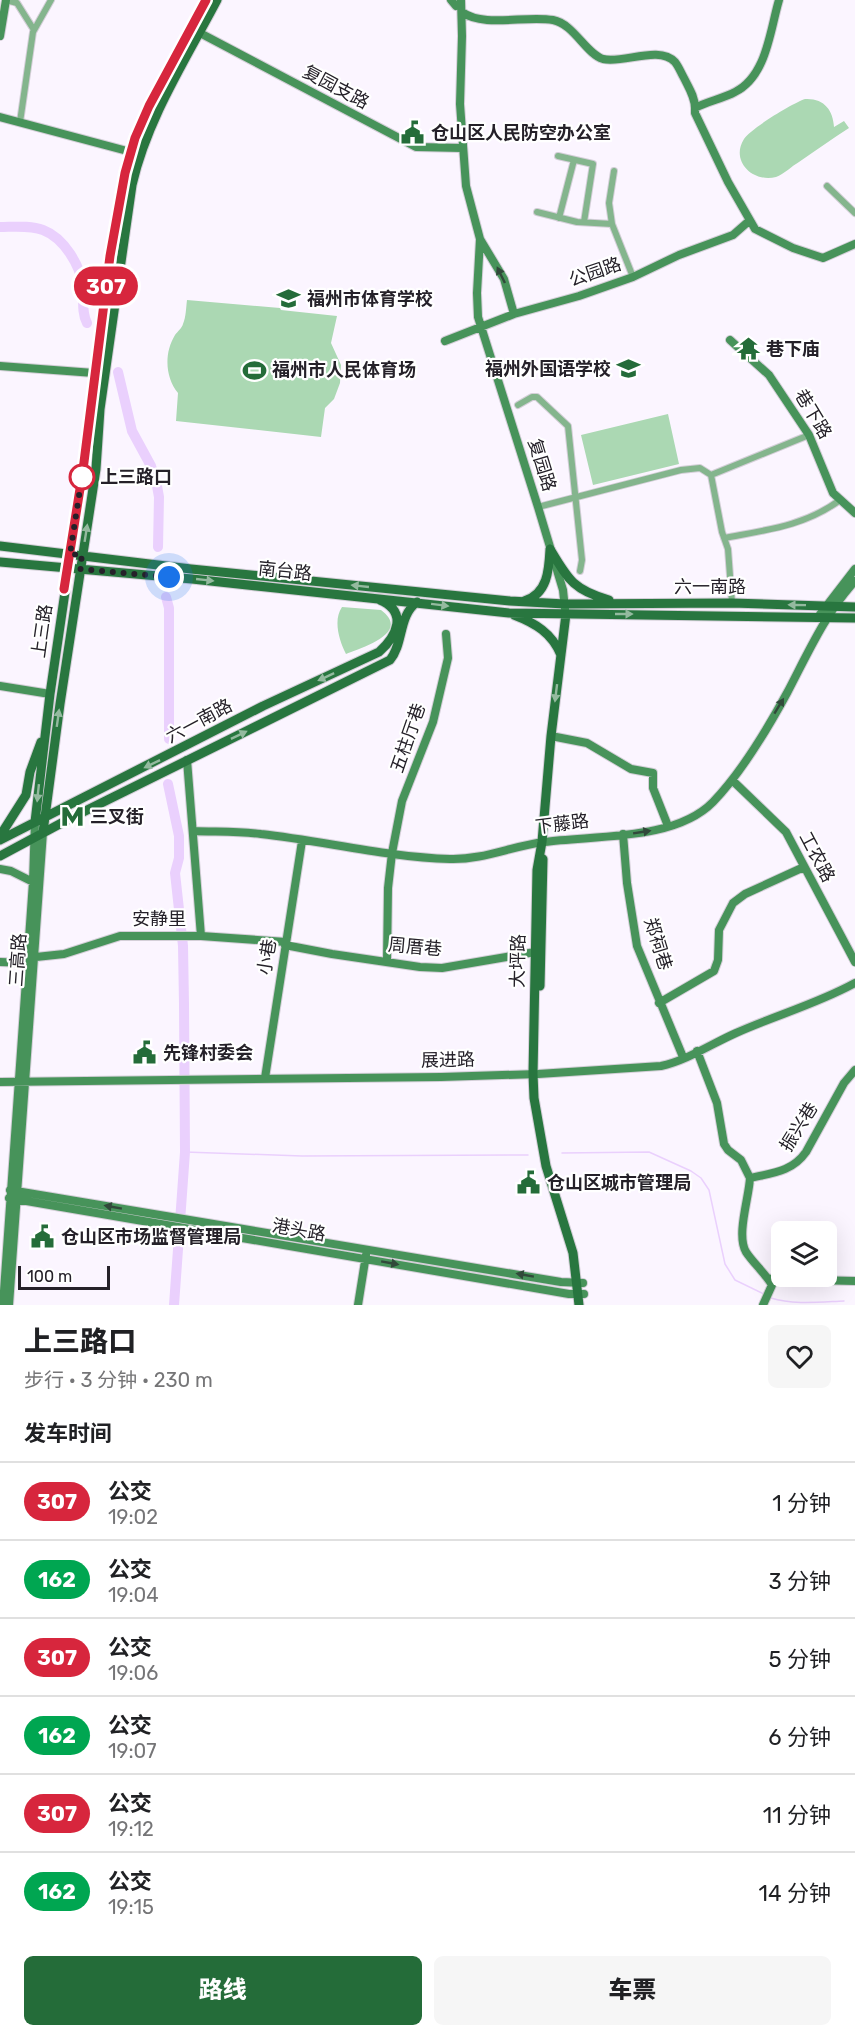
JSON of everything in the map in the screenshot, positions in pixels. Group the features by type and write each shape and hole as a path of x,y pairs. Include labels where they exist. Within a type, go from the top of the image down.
{"main road":[{"name":"上三路","path":"35,822 50,694 83,470 118,205 131,152 153,99 206,0"},
{"name":"上三路","path":"44,832 96,469 108,343 135,173 156,116 218,0"},
{"name":"南台路","path":"0,546 191,569 520,602 565,604"},
{"path":"520,602 529,599 542,587 549,571 550,549"},
{"path":"550,549 579,589 592,596 620,604"},
{"name":"南台路","path":"0,562 371,597 509,613 566,614"},
{"name":"六一南路","path":"0,838 45,818 263,706 379,652 393,638 396,632 396,621 390,606 371,597"},
{"name":"六一南路","path":"0,856 187,760 390,660 396,653 405,614 417,602"},
{"name":"六一南路","path":"565,604 732,603 855,607"},
{"path":"509,613 529,621 544,631 555,643 561,655"},
{"path":"566,614 551,736 542,842 544,869 538,951 536,1074 544,1148 585,1305"},
{"name":"六一南路","path":"566,614 855,618"},
{"path":"0,838 24,799 34,758 46,732"},
{"path":"579,1305 582,1294"}],"street":[{"path":"0,36 6,0 17,3 34,30"},
{"path":"20,122 34,30 51,0"},
{"path":"695,111 737,92 751,79 764,54 779,0"},
{"path":"457,4 468,16 481,19 556,21 581,39 594,54 605,59 654,56 667,58 676,65 694,97 695,111 754,229 770,238 823,258 855,244"},
{"path":"457,4 462,28 460,92 466,186 480,239 504,279 514,314"},
{"name":"复园支路","path":"200,33 416,147 462,148"},
{"path":"0,117 131,152"},
{"path":"558,156 593,164 584,222"},
{"path":"559,218 574,160"},
{"path":"614,171 609,204 612,224 633,277"},
{"path":"827,186 855,213"},
{"path":"537,212 559,218 612,224"},
{"name":"公园路","path":"445,341 514,314 579,296 633,277 679,255 733,235 749,221"},
{"name":"复园路","path":"480,239 478,317 538,507 566,614"},
{"name":"巷下路","path":"730,340 769,375 809,435 832,490 855,513"},
{"path":"0,366 94,373"},
{"path":"518,405 532,397 537,397 568,426 582,560 580,571"},
{"path":"711,475 809,435"},
{"path":"538,507 693,467 702,468 711,475 728,549 732,603"},
{"path":"724,538 793,525 829,508 840,500"},
{"path":"831,606 855,569"},
{"path":"831,606 855,580"},
{"name":"下藤路","path":"193,831 258,833 392,853 468,859 542,842 623,834 668,826 686,820 704,809 732,780 783,701 822,616 831,606"},
{"name":"五柱厅巷","path":"387,962 388,888 392,853 402,801 433,722 448,655 446,634"},
{"path":"0,686 50,694"},
{"path":"551,736 587,743 631,769 653,773 652,784 668,826"},
{"path":"187,760 193,831 197,936"},
{"name":"工农路","path":"732,780 783,828 855,962"},
{"name":"三高路","path":"21,1081 35,822"},
{"name":"三高路","path":"3,1305 21,1081 36,957 44,832"},
{"name":"郑祠巷","path":"623,834 634,934 683,1058"},
{"name":"小巷","path":"265,1078 302,841"},
{"path":"660,1003 714,971 718,960 719,930 733,903 745,894 804,867"},
{"path":"0,869 11,871 33,882"},
{"name":"安静里","path":"36,957 64,954 120,936 197,936 286,943"},
{"name":"周厝巷","path":"286,943 332,954 442,968 538,951"},
{"path":"0,962 27,963"},
{"name":"展进路","path":"0,1082 441,1077 661,1066 735,1033 802,1008 855,983"},
{"path":"697,1051 717,1102 724,1144 741,1160 750,1178 743,1229 744,1245 746,1252 772,1285 764,1304"},
{"name":"振兴巷","path":"750,1178 784,1170 799,1161 844,1083 855,1070"},
{"name":"三高路","path":"9,1305 11,1197"},
{"name":"港头路","path":"11,1197 366,1253 580,1283"},
{"path":"358,1305 366,1253"},
{"name":"港头路","path":"366,1253 582,1294"},
{"path":"837,1281 855,1281"}],"green space":[{"path":"805,99 812,99 826,106 832,115 834,127 844,121 849,128 779,176 767,178 752,173 742,162 740,155 740,147 744,139 772,117"},
{"name":"福州市人民体育场","path":"187,300 280,308 281,310 337,316 331,343 341,365 340,383 334,399 325,408 321,437 176,421 178,393 170,380 168,357 171,342 184,321"},
{"path":"668,414 679,464 593,485 581,435"},
{"path":"342,607 381,610 389,618 391,626 388,632 372,644 346,654 337,624"}],"waterway":[{"path":"0,227 38,228 58,239 75,261 81,278 83,310 87,323"},
{"path":"118,372 132,431 151,466 157,486 159,497 158,547"},
{"path":"166,597 169,608 169,739"},
{"path":"168,784 179,836 179,858 175,873 183,946 184,1004 185,1152 174,1305"},
{"path":"185,1152 302,1156 528,1155"},
{"path":"562,1153 649,1152 691,1171 701,1178 709,1190 725,1264 735,1280 764,1294"},
{"path":"771,1298 797,1302 844,1301"}],"bus line":[{"name":"307","path":"64,589 83,470 110,256 125,173 135,138 149,106 206,0"}],"place":[{"name":"仓山区人民防空办公室","path":"413,133"},
{"name":"福州市体育学校","path":"289,299"},
{"name":"巷下庙","path":"748,349"},
{"name":"福州外国语学校","path":"629,369"},
{"name":"福州市人民体育场","path":"254,370"},
{"name":"上三路口","path":"82,477"},
{"name":"三叉街","path":"72,817"},
{"name":"先锋村委会","path":"145,1053"},
{"name":"仓山区城市管理局","path":"529,1183"},
{"name":"仓山区市场监督管理局","path":"43,1237"}],"route":[{"path":"82,477 83,470 70,554 82,555 80,569 169,577"}]}
